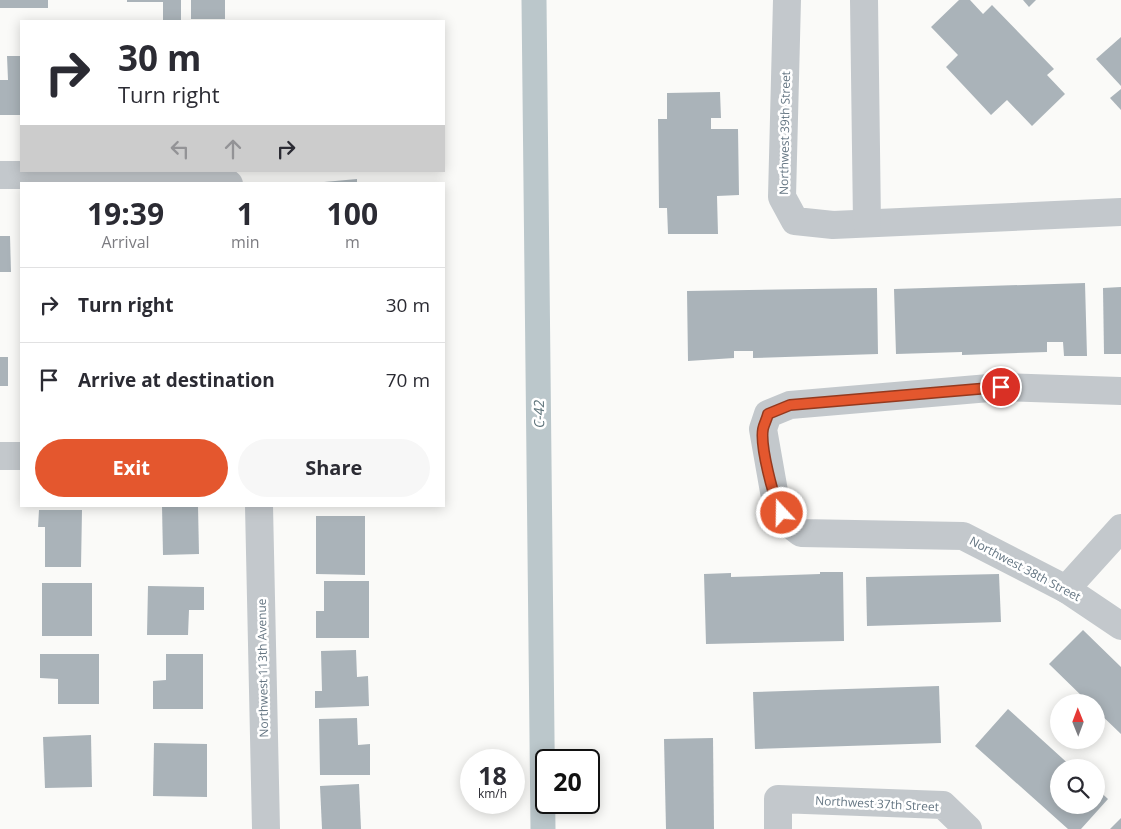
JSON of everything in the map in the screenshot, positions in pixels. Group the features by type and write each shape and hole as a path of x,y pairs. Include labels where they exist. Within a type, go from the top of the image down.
{"street":[{"name":"Northwest 39th Street","path":"787,0 782,197 795,221 833,225 1121,212"},
{"path":"864,0 867,224"},
{"path":"0,175 218,175 227,182"},
{"name":"Northwest 38th Street","path":"1121,391 1001,387 790,405 768,414 763,429 776,503 788,523 801,533 963,536 1066,589 1121,626"},
{"path":"0,456 20,456"},
{"name":"Northwest 113th Avenue","path":"259,507 266,829"},
{"path":"1066,589 1121,528"},
{"name":"Northwest 37th Street","path":"778,829 778,799 943,805 968,829"}],"building":[{"path":"0,0 48,0 48,8 0,8"},
{"path":"127,0 181,0 181,20 163,20 163,2 127,2"},
{"path":"191,0 225,0 225,19 191,19"},
{"path":"959,0 970,0 983,14 992,5 1054,69 1047,75 1065,94 1032,126 1007,100 991,115 946,67 958,55 931,27"},
{"path":"1023,0 1036,0 1029,7"},
{"path":"1121,37 1121,86 1096,59"},
{"path":"7,56 20,56 20,115 0,115 0,80 8,80"},
{"path":"1121,89 1121,110 1110,98"},
{"path":"720,92 721,118 711,118 711,129 738,129 739,195 717,196 718,234 668,234 667,208 659,208 658,119 667,119 667,93"},
{"path":"357,179 357,182 324,182"},
{"path":"0,236 10,236 11,272 0,272"},
{"path":"1085,283 1087,356 1064,356 1063,342 1047,342 1047,352 962,355 962,352 896,354 894,289"},
{"path":"1121,287 1121,354 1104,354 1103,288"},
{"path":"877,288 878,354 753,358 753,351 734,351 734,358 688,361 687,291"},
{"path":"0,357 8,357 8,386 0,386"},
{"path":"162,507 198,507 199,554 163,555"},
{"path":"39,510 82,510 81,567 45,567 45,527 38,527"},
{"path":"316,516 365,516 365,575 316,574"},
{"path":"820,572 843,572 844,641 706,644 704,574 731,573 731,577 820,574"},
{"path":"999,574 1001,622 867,626 866,577"},
{"path":"324,581 369,581 369,638 316,638 316,611 324,611"},
{"path":"42,583 92,583 92,636 42,636"},
{"path":"148,586 204,587 204,610 189,610 188,635 147,635"},
{"path":"1083,630 1121,667 1121,734 1105,719 1105,694 1080,694 1049,664"},
{"path":"356,650 357,677 368,676 369,706 315,708 315,691 322,691 321,651"},
{"path":"40,654 99,654 99,704 58,704 58,679 40,678"},
{"path":"166,654 203,654 203,709 153,709 153,681 166,680"},
{"path":"939,686 941,743 755,749 753,692"},
{"path":"1008,709 1063,759 1050,759 1050,813 975,746"},
{"path":"357,718 358,745 370,744 370,775 320,775 319,719"},
{"path":"91,735 92,787 45,788 43,737"},
{"path":"713,738 714,829 666,829 664,739"},
{"path":"154,743 207,744 207,797 153,796"},
{"path":"359,784 361,829 322,829 320,786"},
{"path":"1051,814 1094,814 1081,829 1068,829"},
{"path":"1121,818 1121,829 1110,829"}],"waterway":[{"name":"C-42","path":"534,0 543,829"}],"route":[{"path":"782,513 776,503 766,456 763,429 768,414 790,405 1001,387"}]}
